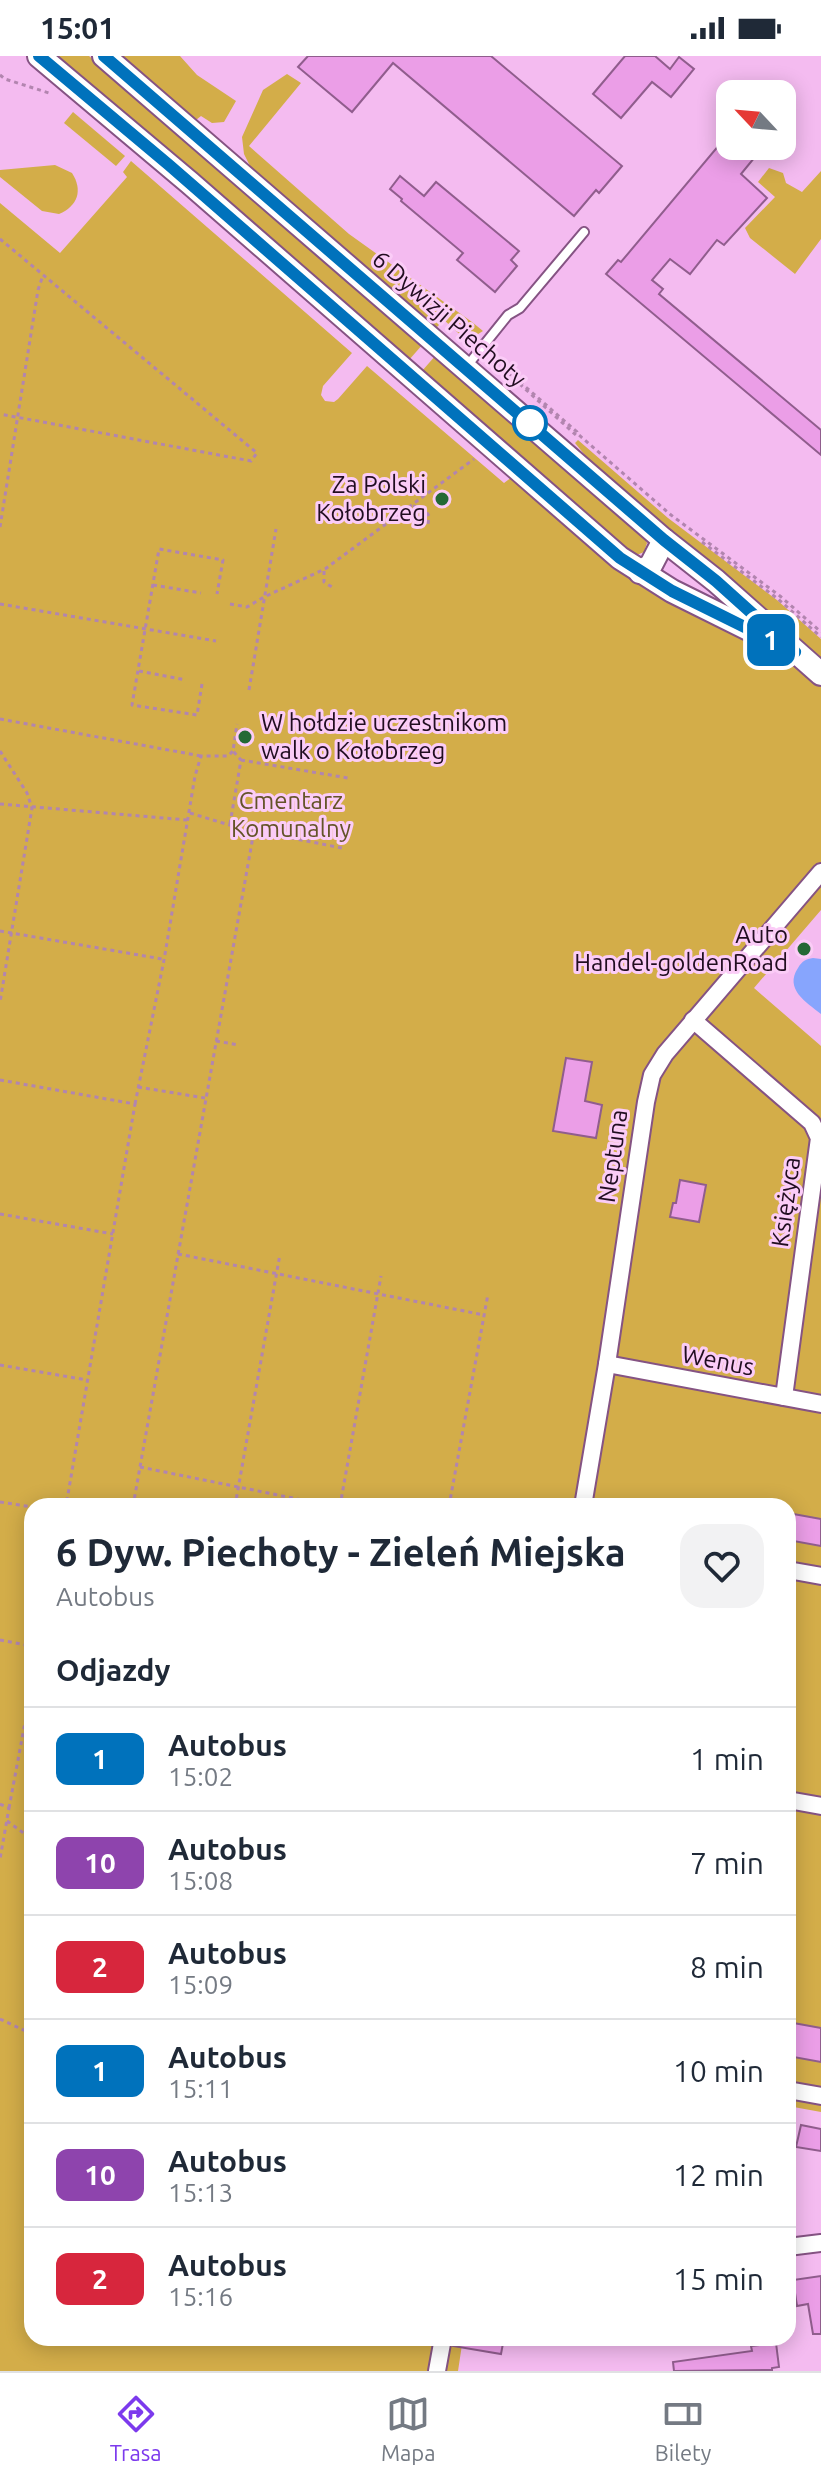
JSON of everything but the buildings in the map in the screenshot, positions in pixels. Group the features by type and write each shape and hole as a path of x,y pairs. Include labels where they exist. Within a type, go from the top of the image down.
{"street":[{"name":"6 Dywizji Piechoty","path":"39,56 620,558 672,591 795,652"},
{"name":"6 Dywizji Piechoty","path":"104,56 821,674"},
{"path":"640,572 651,565 664,540"},
{"name":"Neptuna","path":"584,1498 652,1075 693,1020 821,872"},
{"name":"Księżyca","path":"693,1020 812,1123 819,1138 784,1397"},
{"name":"Wenus","path":"607,1364 821,1404"},
{"path":"796,1571 821,1576"},
{"path":"796,1801 821,1806"},
{"path":"796,2091 821,2096"},
{"path":"796,2246 821,2243"},
{"path":"437,2371 442,2346"}],"lane":[{"path":"466,368 508,315 520,308 584,232"}],"path":[{"path":"0,239 257,453 251,461 0,414"},
{"path":"0,527 38,290 43,275"},
{"path":"491,357 671,515 780,596 821,634"},
{"path":"230,604 247,607 325,569 481,455"},
{"path":"413,506 427,512 428,524"},
{"path":"249,690 276,529"},
{"path":"202,684 197,715 132,705 159,549 223,560 217,594"},
{"path":"325,569 324,582 335,589"},
{"path":"153,585 201,593"},
{"path":"0,604 216,641"},
{"path":"138,671 186,680"},
{"path":"0,719 201,756 228,756 233,751 237,724"},
{"path":"0,751 27,793 32,808 0,1002"},
{"path":"233,751 241,760 348,778"},
{"path":"67,1498 138,1087 201,756"},
{"path":"230,824 241,760"},
{"path":"0,804 187,820"},
{"path":"189,813 254,831 342,848"},
{"path":"134,1498 254,831"},
{"path":"0,931 164,960"},
{"path":"216,1041 239,1045"},
{"path":"0,1080 135,1104"},
{"path":"138,1087 206,1099"},
{"path":"0,1214 113,1234"},
{"path":"178,1254 484,1315"},
{"path":"237,1498 280,1254"},
{"path":"341,1498 381,1276"},
{"path":"450,1498 488,1294"},
{"path":"0,1365 87,1380"},
{"path":"140,1467 293,1498"},
{"path":"0,1502 24,1506"},
{"path":"0,1640 24,1644"},
{"path":"0,1859 24,1728"},
{"path":"0,1804 9,1808"},
{"path":"7,1821 24,1833"},
{"path":"0,2019 24,2030"}],"green space":[{"path":"56,56 89,56 423,344 409,360"},
{"path":"121,56 180,56 197,75 236,101 224,122 212,123 201,116 196,120"},
{"path":"287,74 301,83 249,146 349,234 483,331 467,341 444,320 436,328 251,168 244,154 242,137 263,90"},
{"path":"73,112 125,156 116,166 64,123"},
{"name":"Cmentarz Komunalny","path":"131,161 352,353 323,386 321,395 325,401 338,399 367,366 504,483 512,477 636,583 662,599 736,629 766,645 821,687 821,910 754,988 821,1046 821,2112 796,2107 796,1498 24,1498 24,2346 462,2346 458,2371 0,2371 0,203 60,253 127,177 123,172"},
{"path":"55,165 72,173 78,191 71,207 59,214 42,211 0,177 0,170"},
{"path":"769,168 783,173 786,183 802,192 821,171 821,239 795,274 750,238 745,228 775,197 758,182"},
{"path":"436,355 644,536 647,543 644,552 637,555 630,553 422,371"},
{"path":"578,440 668,518 777,600 821,639 821,661 594,466 575,443"}],"water":[{"path":"813,958 821,959 821,1014 799,994 794,982 801,964"}],"bus line":[{"name":"1","path":"39,56 169,165 620,558 672,591 795,652 104,56"}],"place":[{"name":"Za Polski Kołobrzeg","path":"442,499"},
{"name":"W hołdzie uczestnikom walk o Kołobrzeg","path":"245,737"},
{"name":"Auto Handel-goldenRoad","path":"804,949"}]}
